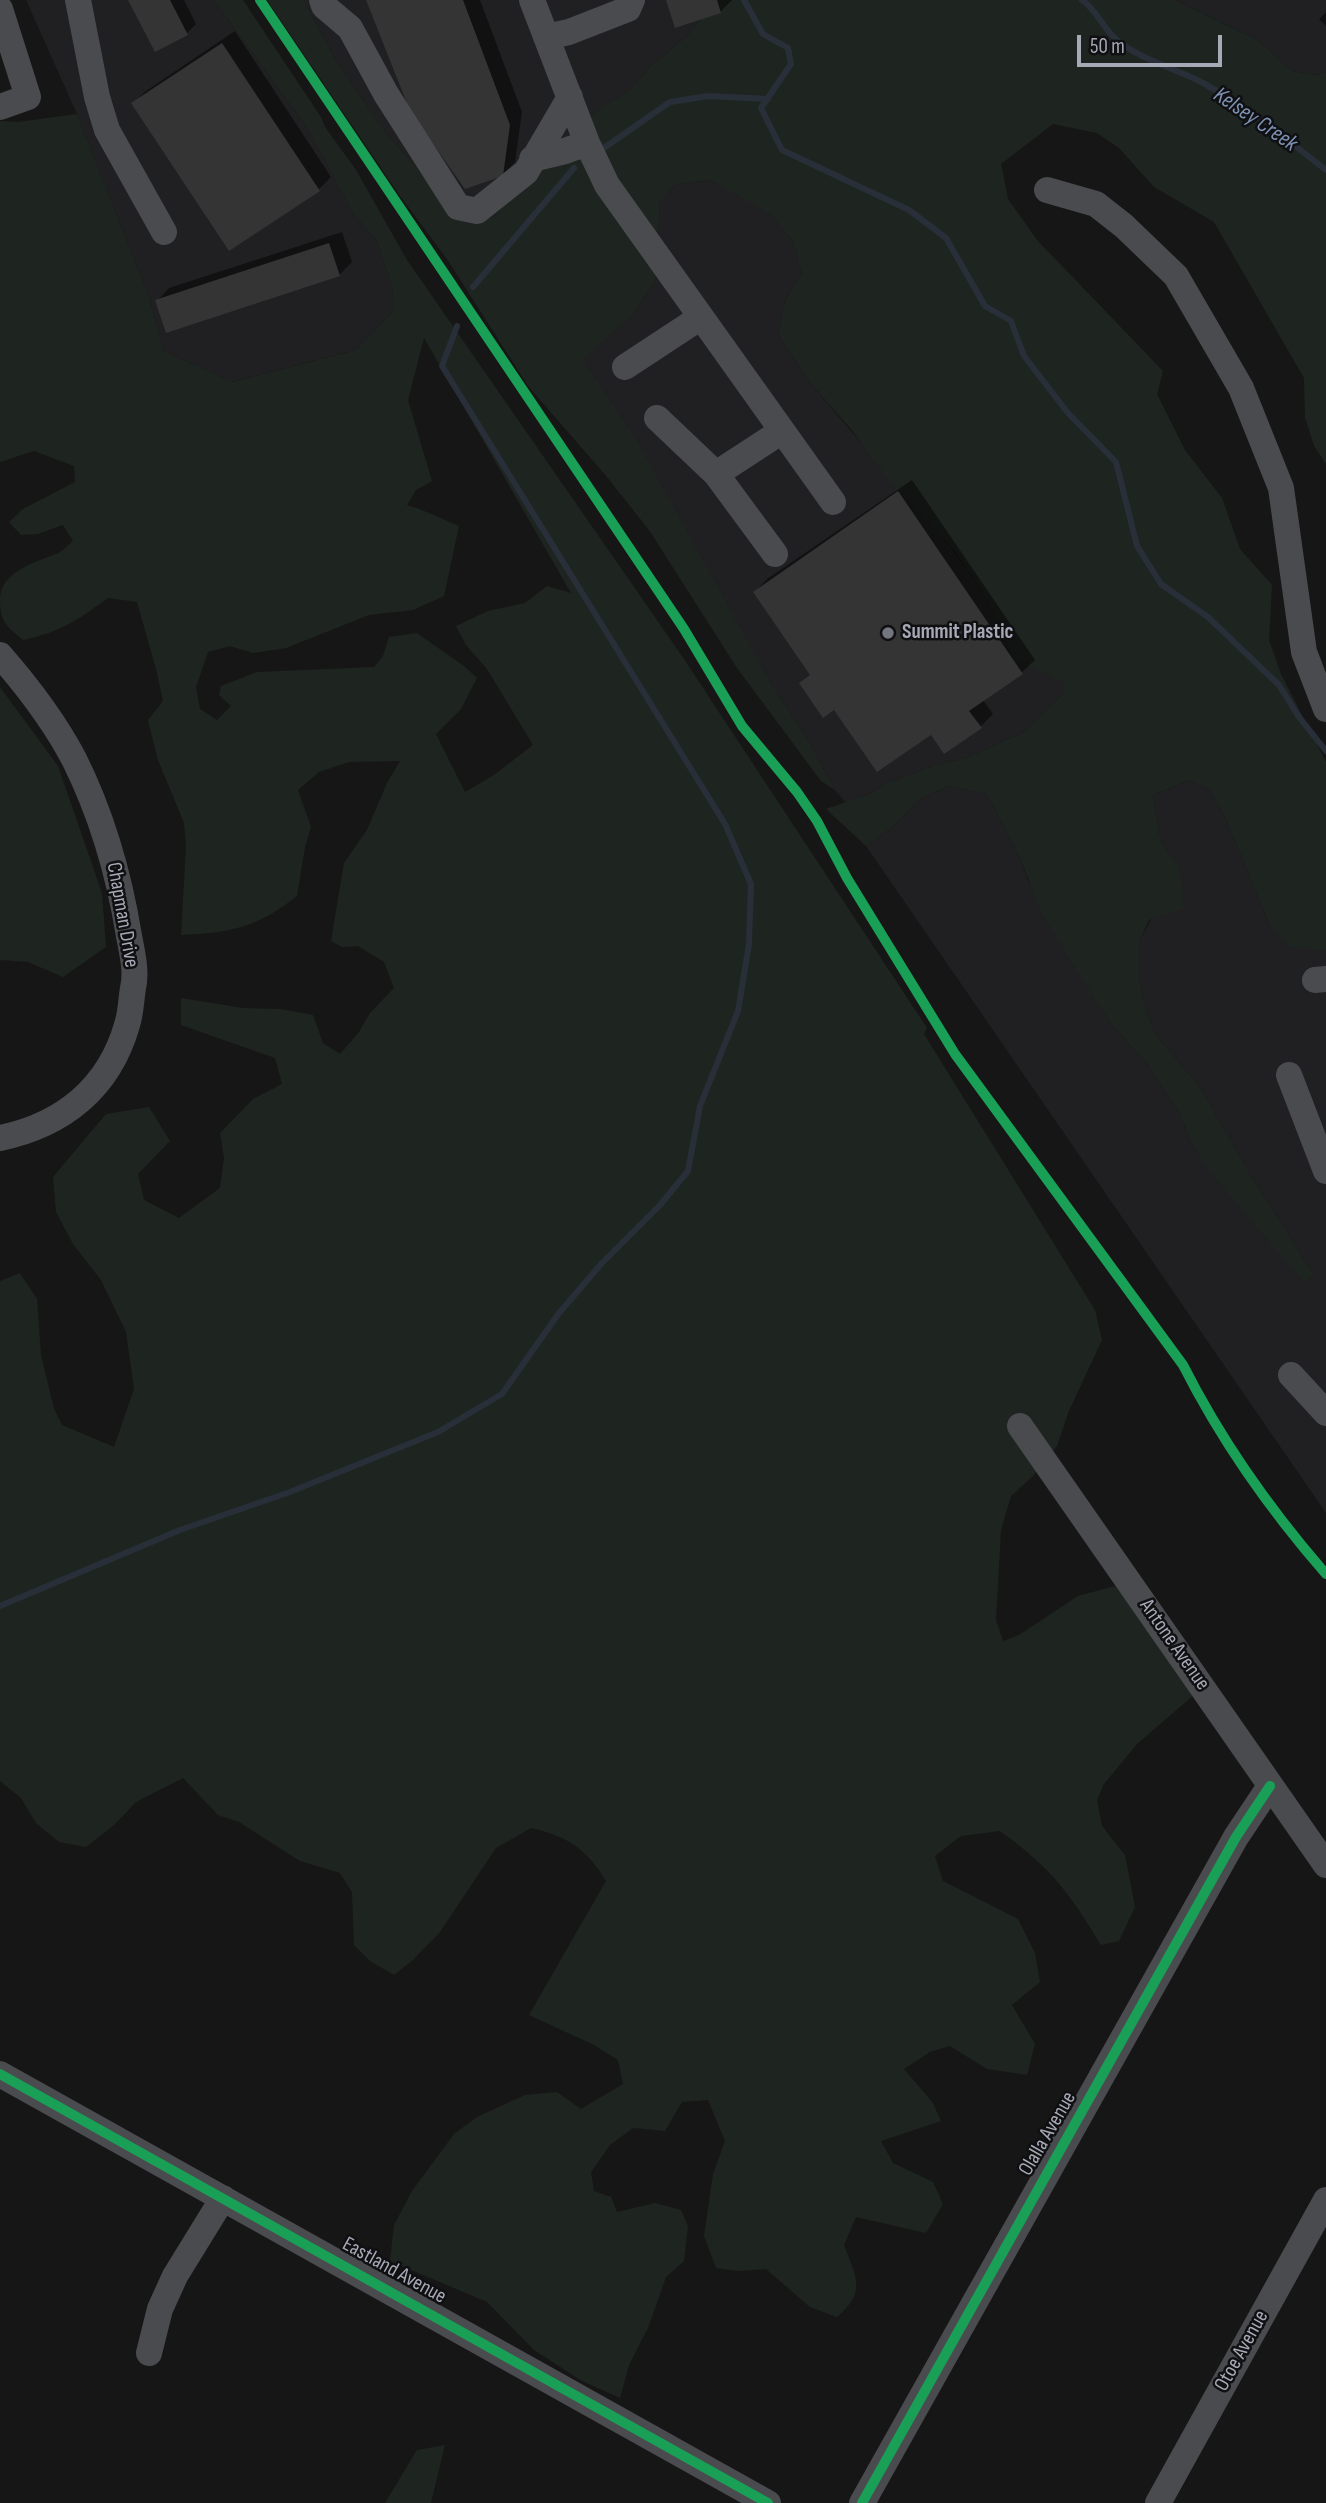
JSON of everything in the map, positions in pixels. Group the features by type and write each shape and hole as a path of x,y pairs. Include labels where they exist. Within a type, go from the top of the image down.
{"street":[{"path":"78,0 97,97 107,130 164,232"},
{"path":"322,0 324,6 350,28 386,94 457,207 477,211 526,172 570,97"},
{"path":"532,0 587,143 607,185 833,502"},
{"path":"546,37 569,32 628,9 632,0"},
{"path":"0,9 28,97 0,107"},
{"path":"532,159 587,143"},
{"path":"1047,190 1096,204 1124,226 1177,276 1241,388 1281,488 1304,652 1326,709"},
{"path":"625,367 701,317"},
{"path":"657,418 716,474 775,554"},
{"path":"716,474 782,431"},
{"name":"Chapman Drive","path":"0,655 58,730 92,798 103,826 123,898 133,958 134,989 128,1023 114,1060 87,1096 62,1115 35,1129 0,1138"},
{"path":"1289,1075 1326,1171"},
{"path":"1291,1375 1326,1413"},
{"name":"Antone Avenue","path":"1020,1426 1326,1865"},
{"name":"Olalla Avenue","path":"862,2503 1236,1837 1270,1786"},
{"name":"Eastland Avenue","path":"0,2074 768,2503"},
{"path":"149,2353 160,2309 175,2276 223,2198"},
{"name":"Otoe Avenue","path":"1158,2503 1326,2200"}],"shaded area":[{"path":"26,0 214,0 308,129 354,215 376,239 393,291 393,311 356,350 231,382 164,351 148,294 77,114"},
{"path":"214,0 243,0 356,170 407,260 684,659 927,1028 924,1034 1095,1310 1102,1340 1068,1413 1057,1446 1033,1476 1011,1496 1001,1530 996,1620 1003,1641 1019,1635 1078,1596 1115,1586 1160,1640 1195,1694 1137,1744 1104,1784 1097,1800 1102,1826 1125,1855 1135,1907 1119,1941 1101,1945 1058,1882 1033,1857 1000,1831 961,1836 935,1856 943,1881 1018,1919 1035,1953 1040,1982 1012,2005 1035,2044 1027,2075 987,2069 950,2046 930,2052 904,2069 933,2103 941,2121 881,2141 893,2163 933,2182 943,2204 926,2233 856,2217 844,2245 855,2275 856,2292 837,2317 810,2307 766,2269 738,2271 716,2268 704,2236 713,2174 725,2141 708,2100 682,2102 665,2131 633,2128 610,2145 591,2172 594,2191 611,2197 617,2212 655,2203 681,2210 688,2226 684,2261 666,2277 648,2328 629,2365 620,2398 582,2381 534,2350 487,2302 390,2261 394,2225 412,2191 454,2134 477,2117 525,2095 557,2092 581,2109 623,2084 618,2060 594,2045 529,2015 606,1881 583,1852 566,1840 531,1828 496,1848 440,1932 394,1975 370,1961 354,1945 352,1892 340,1873 300,1861 239,1822 218,1815 183,1778 136,1802 114,1825 86,1847 59,1842 36,1823 21,1798 0,1781 0,1281 20,1273 37,1299 41,1355 54,1409 62,1425 114,1447 134,1389 126,1332 101,1280 73,1244 56,1212 53,1177 106,1114 149,1107 170,1141 138,1174 144,1200 179,1218 220,1188 224,1158 220,1133 253,1099 282,1084 275,1058 181,1025 181,998 313,1015 323,1043 340,1054 359,1032 370,1013 394,988 384,962 358,946 342,947 331,941 344,863 367,830 387,783 400,761 349,762 319,772 298,790 311,827 297,896 269,915 243,926 181,935 186,847 184,823 158,760 148,720 163,701 137,602 108,598 68,624 23,640 9,627 1,614 2,590 12,575 58,553 73,541 63,525 38,534 21,535 9,522 23,509 75,482 74,466 34,451 0,462 0,121 18,122 77,114 148,294 164,351 232,382 356,350 393,311 393,291 376,239 354,215 308,129","holes":["424,338 571,593 547,586 525,603 488,611 456,626 466,645 487,669 533,745 494,775 465,792 436,734 461,709 477,678 417,633 389,637 383,656 374,667 257,672 221,686 219,695 231,706 217,720 200,709 196,687 208,652 230,646 253,653 286,648 369,615 413,610 444,596 459,526 407,505 416,490 432,481 408,400"]},
{"path":"267,0 303,0 341,69 387,134 428,181 470,218 494,217 514,189 599,109 632,88 650,67 687,36 701,19 708,0 1175,0 1257,40 1293,71 1315,75 1326,72 1326,464 1314,446 1305,417 1304,378 1214,222 1154,187 1119,148 1097,133 1053,124 1001,164 1008,199 1037,240 1163,371 1157,394 1185,450 1222,498 1240,549 1272,585 1269,640 1281,674 1326,762 1326,951 1288,946 1268,921 1225,817 1209,789 1189,780 1153,795 1161,841 1179,867 1184,908 1149,920 1139,942 1142,997 1154,1032 1201,1089 1250,1174 1314,1275 1305,1283 1212,1174 1191,1142 1180,1114 1147,1063 1112,1025 1095,1000 1040,909 1019,856 987,794 949,786 919,799 895,825 866,846 826,809 867,795 890,782 935,765 966,758 1024,732 1064,693 1064,682 1014,660 981,589 953,549 893,485 851,429 811,384 778,334 785,301 802,273 792,240 772,215 710,180 674,185 660,202 656,279 632,315 582,360 636,440 766,675 808,740 835,790 821,781 737,668 649,530 528,386 449,262 398,193"},
{"path":"303,0 523,0 583,151 514,189 494,217 470,218 428,181 387,134 341,69"},
{"path":"541,0 708,0 701,19 687,36 650,67 632,88 599,109 586,124"},
{"path":"1175,0 1326,0 1326,72 1315,75 1293,71 1257,40"},
{"path":"710,180 772,214 792,240 802,273 785,301 778,334 811,384 952,549 981,589 1014,660 1064,681 1064,693 1024,732 966,758 935,765 890,782 846,803 835,790 808,740 766,675 581,360 632,315 656,279 660,201 674,185"},
{"path":"0,687 58,766 102,893 106,947 63,977 28,962 0,960"},
{"path":"1189,780 1209,789 1225,817 1268,921 1309,948 1326,951 1326,1513 866,846 895,825 919,799 949,786 987,794 1019,856 1028,881 1095,1000 1112,1025 1147,1063 1180,1114 1191,1142 1305,1283 1314,1275 1250,1174 1201,1089 1154,1032 1142,997 1139,942 1179,867 1161,841 1153,795"},
{"path":"445,2445 431,2503 385,2503 417,2450"}],"building":[{"path":"128,0 170,0 188,35 155,52"},
{"path":"366,0 463,0 510,125 503,176 465,189 426,134 420,136"},
{"path":"666,0 717,0 721,13 675,28"},
{"path":"222,43 320,191 229,251 131,103"},
{"path":"329,243 340,276 166,333 155,300"},
{"name":"Summit Plastic","path":"898,491 1023,674 969,711 982,728 944,754 931,735 877,772 834,710 823,718 799,683 810,675 753,592"}],"waterway":[{"path":"744,0 763,34 788,48 791,64 761,108 782,150 909,210 946,238 985,306 1011,321 1024,356 1068,413 1116,462 1137,546 1161,584 1208,617 1279,685 1299,717 1326,751"},
{"name":"Kelsey Creek","path":"1082,0 1112,36 1125,46 1219,92 1326,170"},
{"path":"601,150 670,102 708,96 768,99"},
{"path":"473,287 574,168"},
{"path":"0,1606 180,1530 290,1492 438,1432 502,1394 559,1313 602,1263 660,1205 688,1171 700,1106 738,1011 749,944 751,884 725,824 442,366 457,326"}],"cycle path":[{"path":"260,0 684,629 742,726 797,792 817,821 847,878 955,1054 1183,1365 1230,1447 1267,1500 1326,1574"},
{"path":"862,2503 1236,1837 1270,1786"},
{"path":"0,2074 768,2503"}],"place":[{"name":"Summit Plastic","path":"888,633"}]}
